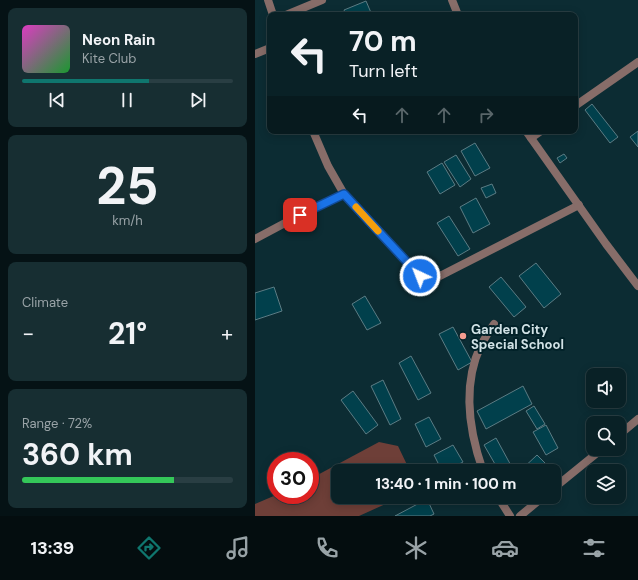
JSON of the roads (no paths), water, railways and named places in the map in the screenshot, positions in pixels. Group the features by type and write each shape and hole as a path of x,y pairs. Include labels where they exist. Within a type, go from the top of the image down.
{"street":[{"path":"268,0 272,12"},
{"path":"293,12 322,0"},
{"path":"452,0 457,12"},
{"path":"255,54 267,49"},
{"path":"578,104 638,62"},
{"path":"314,134 328,166 344,194 420,276 428,280 438,277 579,204"},
{"path":"528,134 606,244 638,286"},
{"path":"531,138 537,134"},
{"path":"255,239 344,194"},
{"path":"481,464 470,419 469,389 474,366 481,346 493,324"},
{"path":"626,429 638,419"},
{"path":"561,482 593,456"},
{"path":"502,504 510,516"},
{"path":"520,516 535,504"}],"place":[{"name":"Garden City Special School","path":"463,336"}]}
